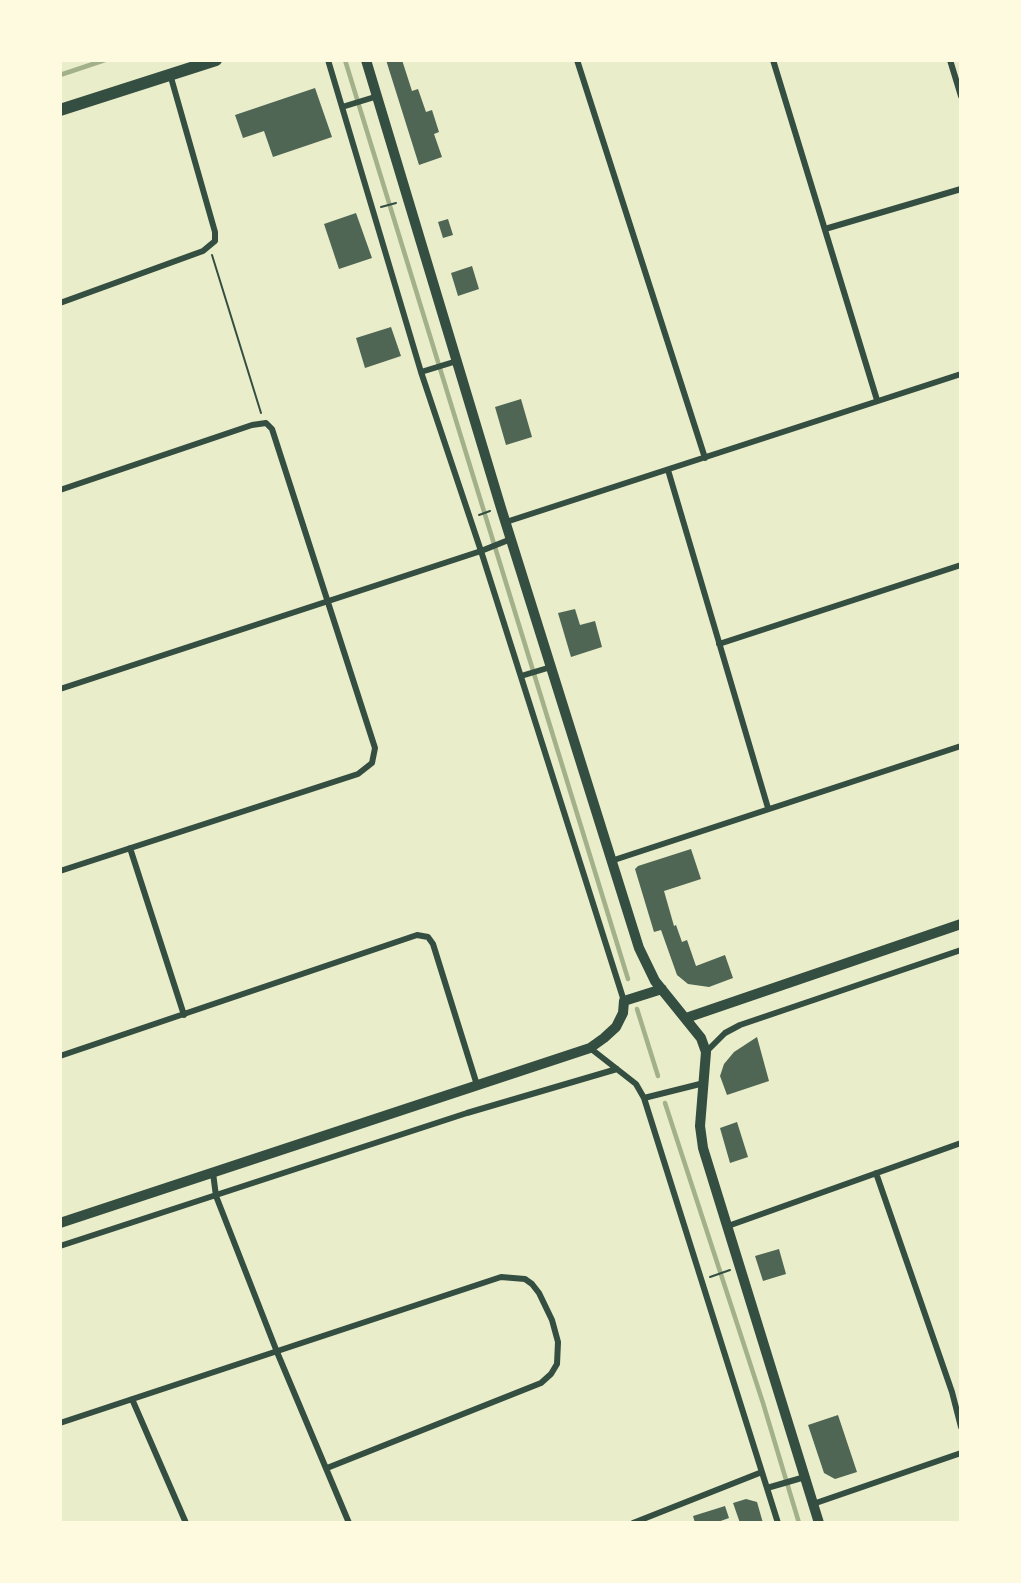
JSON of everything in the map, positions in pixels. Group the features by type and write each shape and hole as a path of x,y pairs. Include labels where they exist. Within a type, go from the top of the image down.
{"main road":[{"path":"60,110 216,60"}],"street":[{"path":"60,1223 590,1048 616,1027 623,1013 625,1001 485,549 421,372 328,60"},
{"path":"366,60 452,362 506,522 507,540 639,948 655,981 687,1018 701,1038 706,1052 700,1126 703,1148 728,1226 800,1478 813,1504 819,1523"},
{"path":"577,60 705,458"},
{"path":"773,60 877,400"},
{"path":"950,60 961,96"},
{"path":"60,303 203,252 215,241 215,232 170,74"},
{"path":"342,107 378,96"},
{"path":"825,229 961,189"},
{"path":"421,372 452,362"},
{"path":"506,522 961,374"},
{"path":"60,490 252,425 264,423 272,429 375,748 372,763 358,774 60,872"},
{"path":"669,470 768,808"},
{"path":"60,689 507,540"},
{"path":"719,644 961,565"},
{"path":"523,676 547,668"},
{"path":"611,861 961,746"},
{"path":"130,848 184,1015"},
{"path":"687,1018 961,924"},
{"path":"60,1056 417,935 428,937 433,944 477,1085"},
{"path":"706,1052 725,1033 740,1025 961,950"},
{"path":"625,1001 662,989"},
{"path":"590,1048 636,1083 644,1098 778,1523"},
{"path":"60,1246 467,1113 617,1069"},
{"path":"644,1098 704,1083"},
{"path":"728,1226 961,1143"},
{"path":"213,1173 216,1196 277,1352 349,1523"},
{"path":"876,1173 952,1392 961,1427"},
{"path":"60,1423 501,1277 525,1279 532,1284 552,1320 558,1342 556,1364 551,1374 541,1383 327,1468"},
{"path":"952,1392 961,1389"},
{"path":"132,1399 186,1523"},
{"path":"813,1504 961,1453"},
{"path":"633,1523 762,1472"},
{"path":"767,1488 800,1478"}],"path":[{"path":"384,206 396,203"},
{"path":"210,246 264,423"},
{"path":"479,515 491,511"},
{"path":"712,1276 728,1271"}],"building":[{"path":"386,60 402,60 412,91 418,89 426,112 432,110 439,132 434,134 442,157 419,165"},
{"path":"315,88 332,137 273,157 264,131 243,138 235,115"},
{"path":"356,213 372,258 339,269 324,224"},
{"path":"448,219 453,235 443,238 438,222"},
{"path":"472,266 479,289 458,296 451,273"},
{"path":"391,327 401,356 365,368 356,338"},
{"path":"521,399 532,437 506,445 495,407"},
{"path":"575,609 580,625 595,621 602,647 571,657 558,613"},
{"path":"691,849 701,879 664,891 674,926 676,925 682,942 687,940 696,966 725,955 733,978 709,987 688,984 677,975 661,930 654,932 635,869 638,866"},
{"path":"757,1037 769,1081 727,1095 720,1076 724,1064 734,1052"},
{"path":"737,1122 748,1157 730,1163 720,1128"},
{"path":"779,1249 786,1274 763,1281 755,1256"},
{"path":"838,1415 857,1472 835,1479 824,1473 808,1425"},
{"path":"746,1499 757,1502 763,1523 740,1523 733,1503"},
{"path":"725,1506 729,1518 715,1523 695,1523 693,1516"}],"waterway":[{"path":"60,75 105,60"},
{"path":"345,60 628,979"},
{"path":"637,1009 658,1076"},
{"path":"665,1103 763,1403 799,1523"}]}
